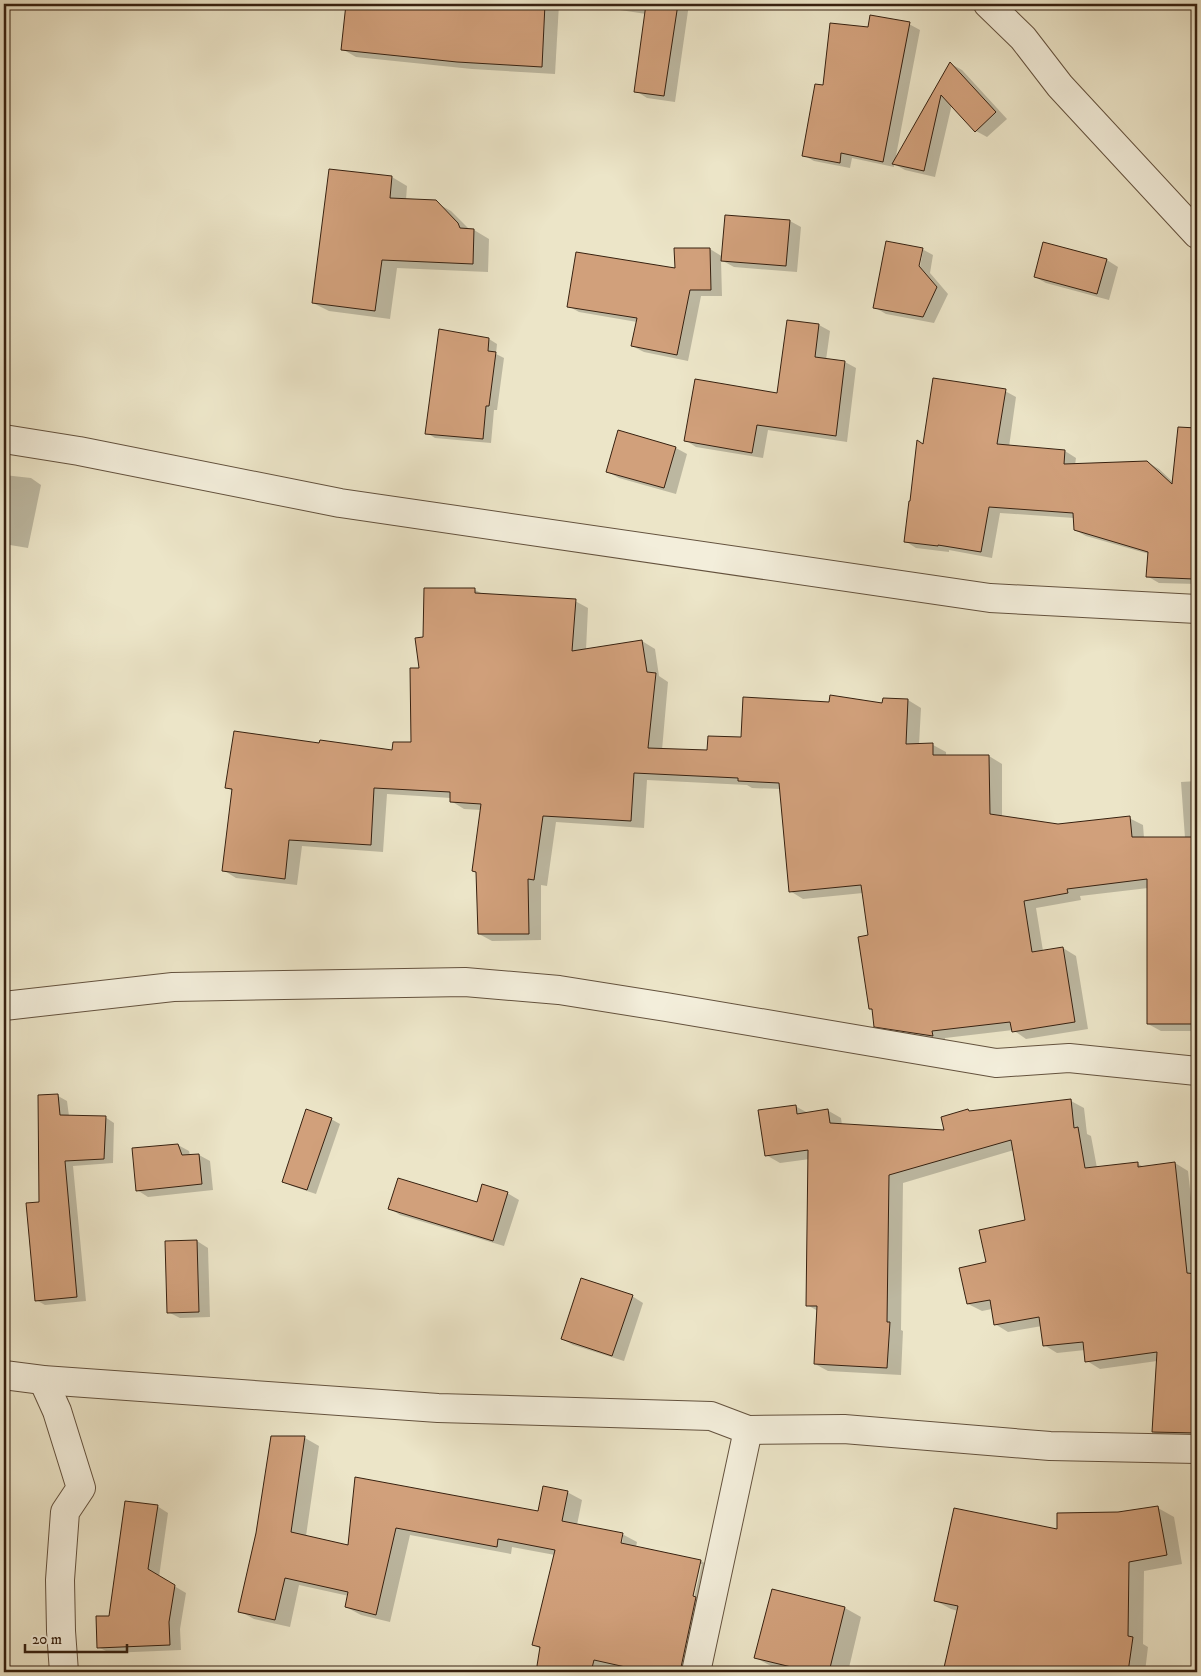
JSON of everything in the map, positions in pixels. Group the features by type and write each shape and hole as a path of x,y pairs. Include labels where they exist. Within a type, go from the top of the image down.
{"street":[{"path":"988,4 1023,38 1060,86 1197,234"},
{"path":"4,438 340,503 990,598 1197,610"},
{"path":"4,1006 173,987 465,982 559,990 666,1006 996,1062 1069,1058 1197,1071"},
{"path":"4,1374 44,1380 438,1408 711,1416 748,1430 844,1429 1050,1446 1197,1449"},
{"path":"44,1380 59,1419 81,1488 65,1512 60,1580 64,1672"},
{"path":"696,1672 748,1430"}],"building":[{"path":"346,4 545,4 542,67 457,62 341,50"},
{"path":"646,4 678,4 664,96 634,92"},
{"path":"870,15 910,22 883,162 841,153 840,163 802,156 815,84 823,85 830,23 868,27"},
{"path":"950,62 996,112 975,132 941,95 924,171 892,164"},
{"path":"329,169 392,176 390,198 436,200 458,223 460,228 474,229 473,264 382,260 375,311 312,303"},
{"path":"725,215 790,220 786,266 721,261"},
{"path":"886,241 923,248 919,266 937,287 923,317 873,308"},
{"path":"1043,242 1107,259 1097,294 1034,277"},
{"path":"674,248 710,248 711,290 690,290 677,355 631,346 637,318 567,307 576,252 675,268"},
{"path":"787,320 819,324 815,357 845,361 836,436 757,425 752,453 684,441 695,379 777,393"},
{"path":"439,329 489,338 488,351 496,352 489,406 486,406 483,439 425,434"},
{"path":"933,378 1006,389 997,444 1065,450 1064,464 1147,461 1172,484 1178,427 1197,428 1197,531 1194,579 1146,577 1148,552 1074,530 1073,513 989,507 981,552 904,542 917,440 923,444"},
{"path":"618,430 676,447 664,488 606,472"},
{"path":"424,588 475,588 475,593 576,599 572,651 642,640 647,672 656,673 648,748 707,750 708,736 741,737 743,697 829,702 830,695 882,703 883,698 908,699 906,744 933,743 933,755 989,755 990,814 1058,824 1130,816 1132,837 1197,837 1197,1024 1147,1024 1147,879 1067,889 1068,893 1024,901 1032,952 1063,947 1075,1022 1012,1032 1010,1022 932,1031 933,1036 874,1027 872,1009 869,1009 858,937 868,935 861,885 789,892 779,783 738,781 738,778 634,773 631,821 543,816 534,880 528,879 529,934 478,934 476,872 472,871 481,804 450,802 450,792 374,788 371,845 289,840 285,879 222,871 232,789 225,788 234,731 319,743 320,740 392,750 393,742 411,742 410,668 419,668 415,638 423,637"},
{"path":"58,1094 60,1115 106,1116 104,1159 65,1161 77,1297 35,1301 26,1203 39,1202 38,1095"},
{"path":"1071,1099 1074,1128 1078,1127 1085,1168 1138,1162 1138,1167 1175,1162 1187,1273 1197,1274 1197,1433 1152,1432 1157,1352 1085,1362 1083,1342 1043,1346 1039,1317 994,1325 990,1300 967,1304 959,1268 986,1262 979,1230 1025,1220 1011,1140 889,1175 887,1322 890,1322 887,1368 814,1364 817,1306 806,1306 808,1150 765,1156 758,1110 796,1105 797,1114 828,1109 830,1123 944,1130 941,1117 968,1109 969,1111"},
{"path":"306,1109 332,1118 307,1190 282,1182"},
{"path":"178,1144 182,1155 199,1154 202,1184 136,1191 132,1148"},
{"path":"398,1178 477,1202 482,1184 508,1192 493,1241 388,1209"},
{"path":"197,1240 199,1312 167,1313 165,1241"},
{"path":"581,1278 633,1295 612,1356 561,1339"},
{"path":"271,1436 305,1436 291,1532 348,1545 355,1477 538,1511 543,1486 568,1491 562,1521 623,1533 621,1543 701,1560 693,1596 696,1597 680,1672 648,1672 594,1660 591,1672 536,1672 540,1647 532,1645 555,1550 498,1539 497,1547 396,1528 376,1615 345,1607 348,1592 285,1578 275,1620 238,1612 256,1533"},
{"path":"125,1501 158,1505 148,1569 175,1585 169,1622 170,1645 97,1648 96,1616 109,1616"},
{"path":"1158,1506 1167,1555 1129,1562 1128,1636 1133,1637 1128,1672 943,1672 958,1606 934,1601 954,1508 1057,1529 1057,1513 1118,1512"},
{"path":"772,1589 845,1607 829,1672 812,1672 754,1658"}]}
